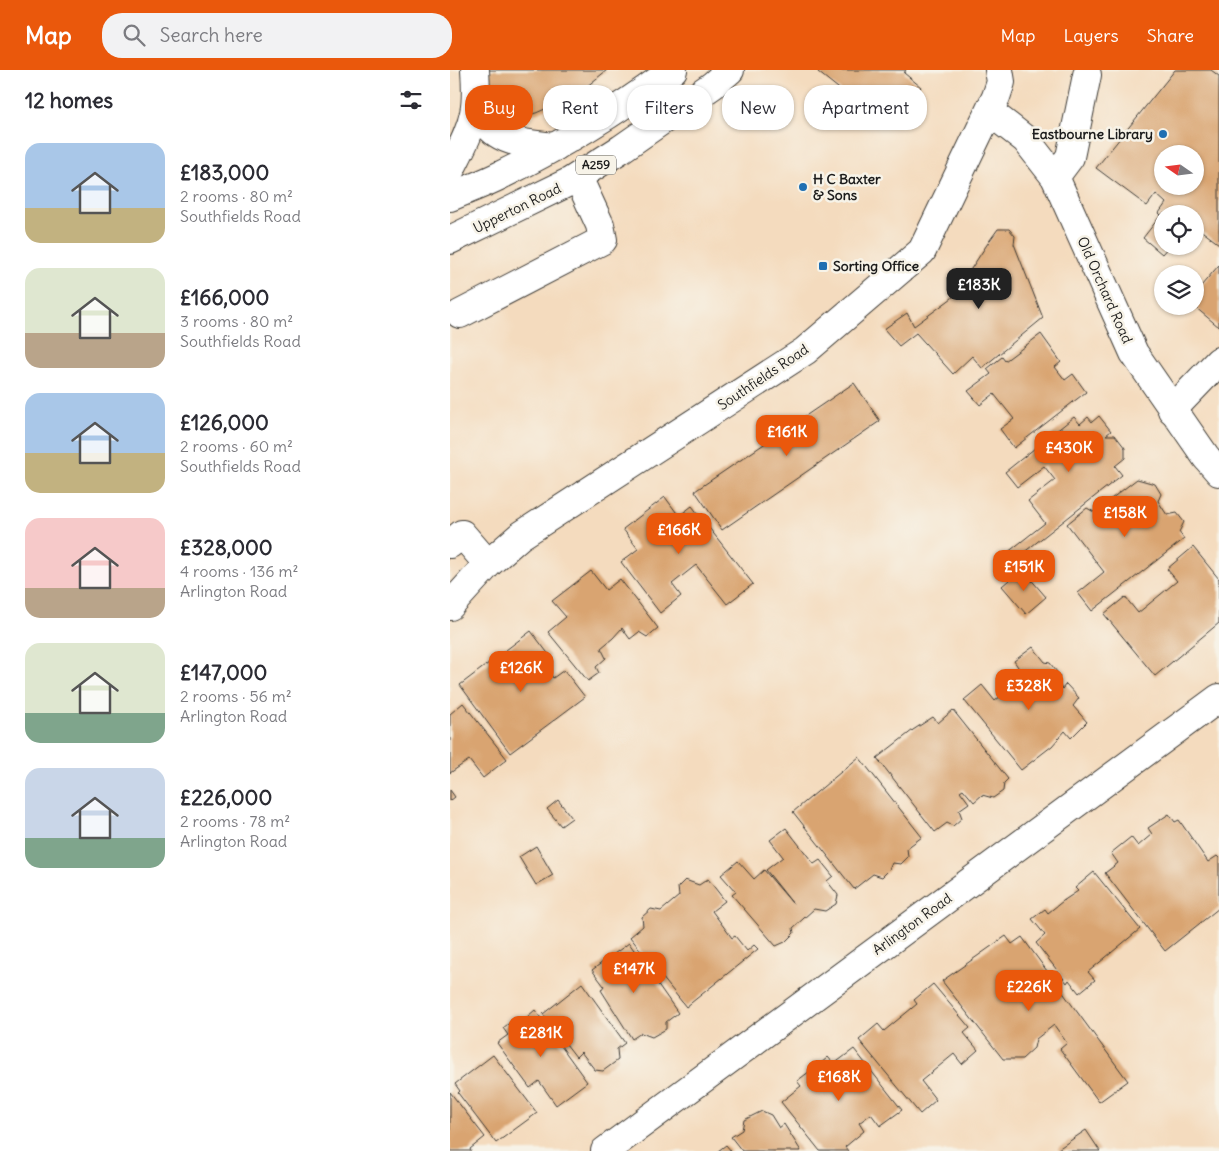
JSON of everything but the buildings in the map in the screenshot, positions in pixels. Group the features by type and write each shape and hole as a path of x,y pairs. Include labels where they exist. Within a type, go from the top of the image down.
{"street":[{"name":"A259","path":"450,197 499,176 555,147 642,93 673,70"},
{"name":"Upperton Road","path":"450,240 578,177 713,85 730,70"},
{"name":"Southfields Road","path":"450,606 488,564 520,536 805,351 922,251 990,112 1004,74"},
{"path":"1055,177 1070,157 1087,75"},
{"path":"476,81 484,119 490,128 507,139 555,147"},
{"path":"450,171 468,134 475,113 476,81"},
{"name":"Old Orchard Road","path":"990,112 1026,140 1055,177 1134,353 1172,410 1219,472"},
{"path":"460,314 603,240 600,225 578,177"},
{"path":"1172,410 1219,361"},
{"path":"454,533 488,564"},
{"name":"Arlington Road","path":"605,1151 1219,698"}],"place":[{"name":"Eastbourne Library","path":"1163,134"},
{"name":"H C Baxter & Sons","path":"803,187"},
{"name":"Sorting Office","path":"823,266"}]}
